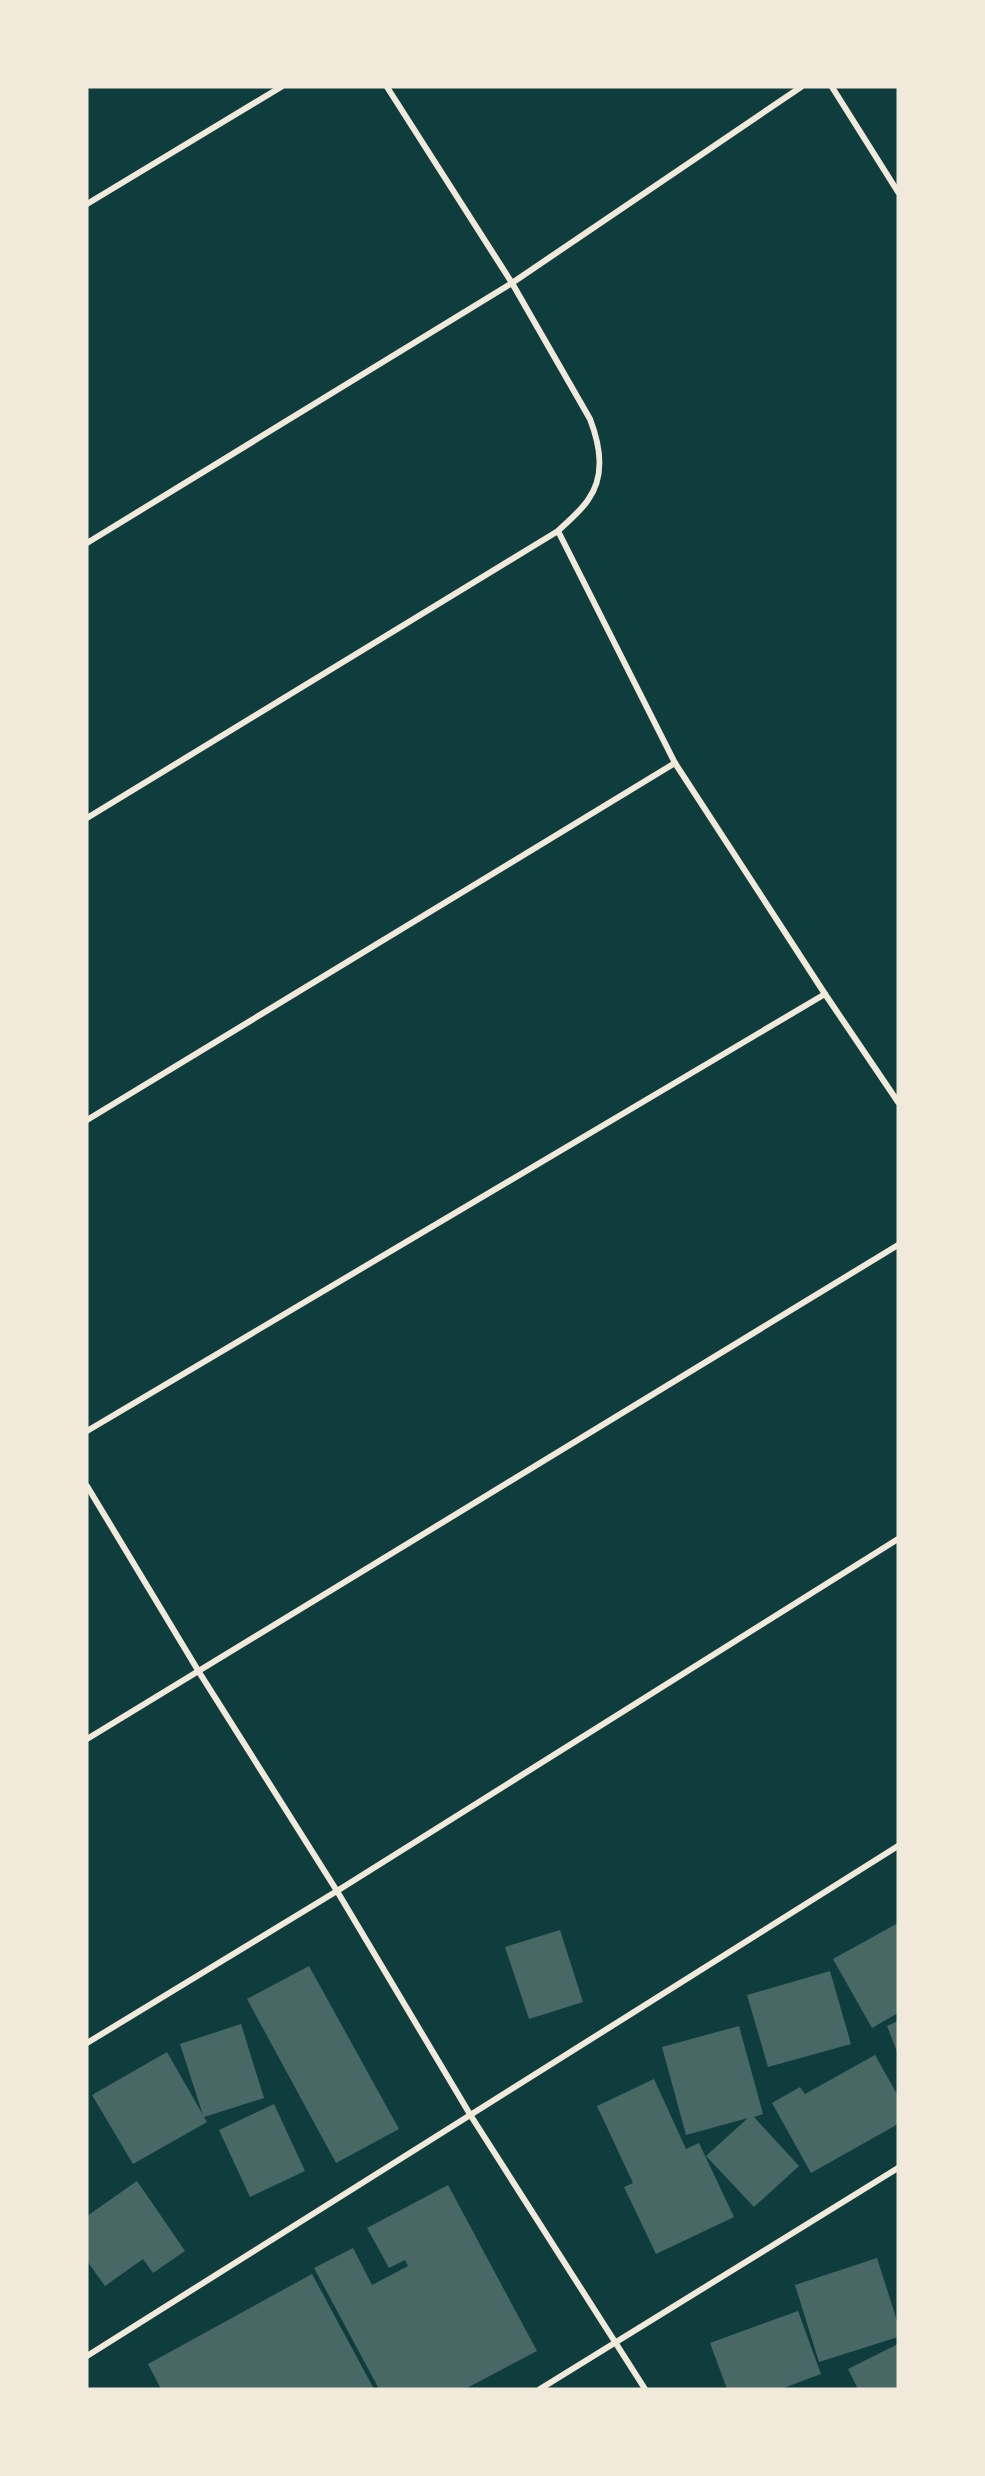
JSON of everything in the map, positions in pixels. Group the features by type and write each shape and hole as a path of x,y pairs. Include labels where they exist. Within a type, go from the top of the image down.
{"street":[{"path":"87,204 281,87"},
{"path":"87,818 558,531 589,500 600,463 599,443 590,419 512,283 387,87"},
{"path":"87,543 512,283 801,87"},
{"path":"832,87 898,192"},
{"path":"558,531 675,763 898,1102"},
{"path":"87,1120 675,763"},
{"path":"87,1431 825,994"},
{"path":"87,1739 898,1245"},
{"path":"87,1486 199,1672 337,1891 471,2116 645,2389"},
{"path":"87,2043 337,1891 898,1539"},
{"path":"87,2356 898,1846"},
{"path":"540,2389 898,2168"}],"building":[{"path":"898,1923 898,2013 872,2028 833,1959"},
{"path":"560,1930 583,2002 529,2019 505,1947"},
{"path":"309,1966 399,2129 336,2163 247,1999"},
{"path":"830,1971 851,2044 768,2067 747,1995"},
{"path":"898,2021 898,2054 887,2026"},
{"path":"241,2024 264,2098 204,2117 207,2122 133,2164 92,2095 167,2052 203,2115 180,2044"},
{"path":"739,2026 763,2114 754,2117 799,2166 754,2207 706,2156 748,2118 686,2135 662,2047"},
{"path":"875,2055 898,2096 898,2124 811,2173 772,2103 800,2087 805,2094"},
{"path":"654,2079 686,2149 699,2143 734,2217 656,2254 624,2187 633,2183 597,2106"},
{"path":"274,2104 305,2171 250,2197 219,2130"},
{"path":"137,2181 185,2251 153,2273 143,2259 105,2286 87,2261 87,2216"},
{"path":"448,2185 537,2351 465,2389 379,2389 314,2268 353,2248 372,2285 408,2266 405,2260 389,2268 367,2228"},
{"path":"877,2258 898,2324 898,2337 819,2362 795,2285"},
{"path":"312,2274 374,2389 161,2389 148,2364"},
{"path":"798,2311 821,2374 781,2389 727,2389 710,2343"},
{"path":"898,2344 898,2389 858,2389 848,2369"}]}
